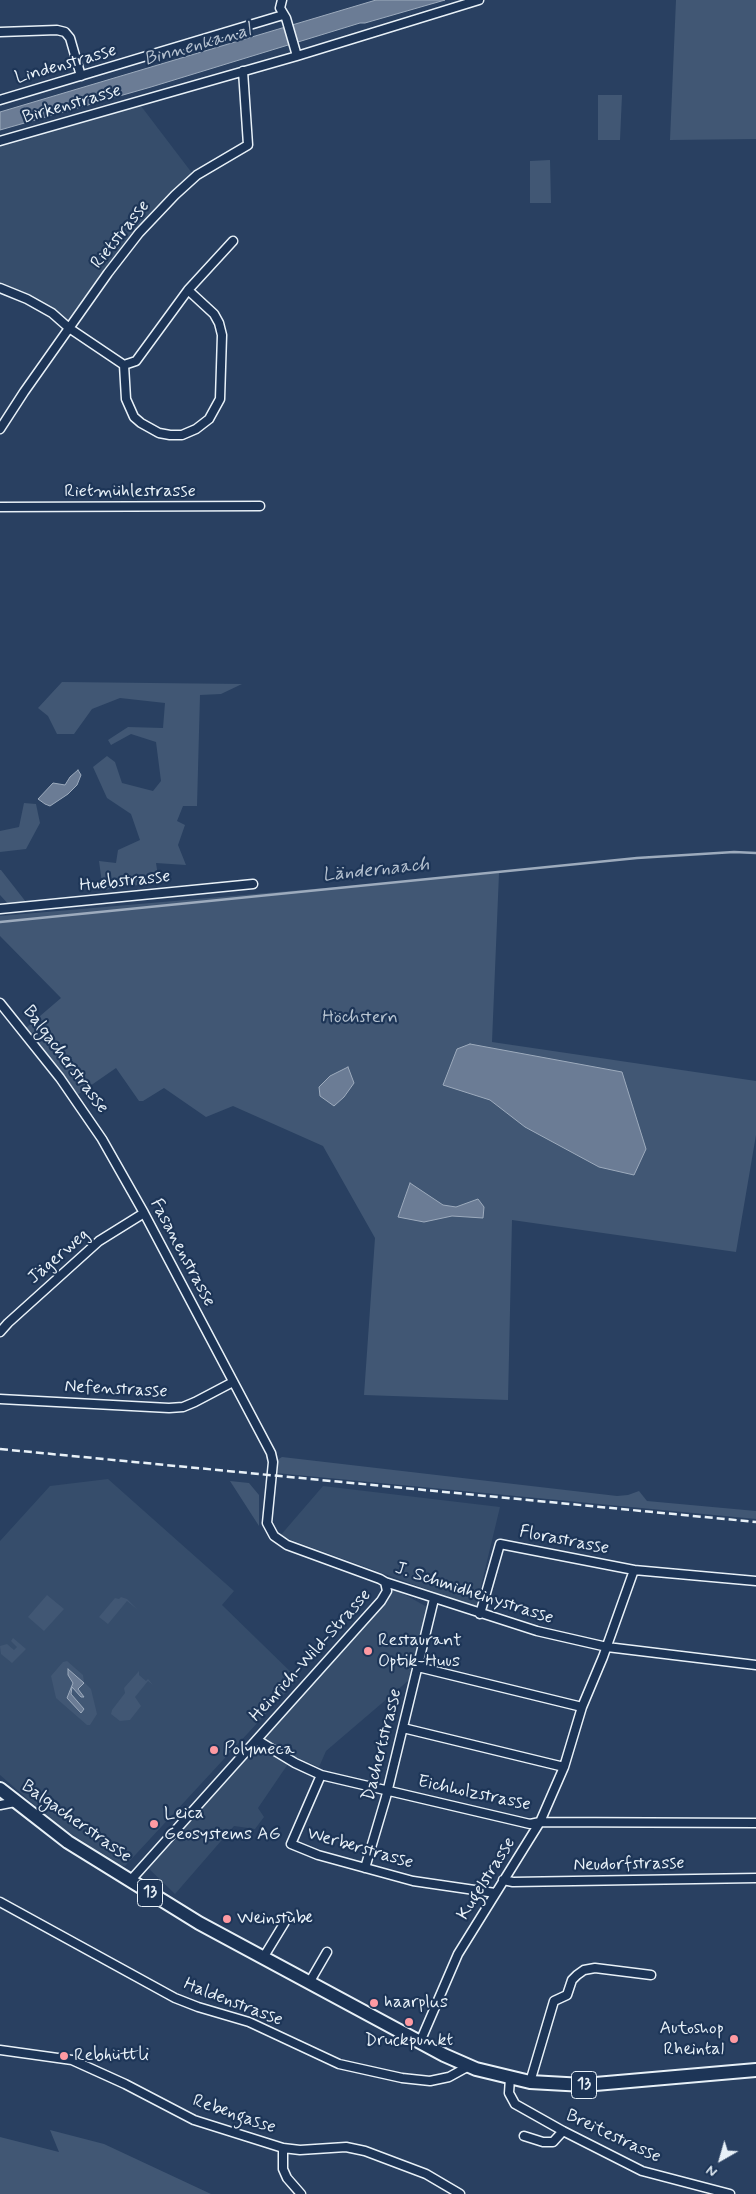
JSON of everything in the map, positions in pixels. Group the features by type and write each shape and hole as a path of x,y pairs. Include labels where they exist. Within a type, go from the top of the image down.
{"main road":[{"name":"Balgacherstrasse","path":"0,1789 68,1842 130,1882 263,1958 420,2042"},
{"name":"13","path":"420,2042 469,2066 530,2082 584,2085 756,2070"}],"street":[{"path":"282,0 280,8 296,53"},
{"name":"Birkenstrasse","path":"0,141 479,0"},
{"name":"Lindenstrasse","path":"0,100 285,18"},
{"path":"0,32 57,30 65,32 70,38 81,76"},
{"name":"Rietstrasse","path":"0,429 69,328 139,233 174,195 197,175 248,145 243,71"},
{"path":"124,365 136,361 188,290 233,241"},
{"path":"0,288 27,299 52,313 69,328 124,365"},
{"path":"124,365 126,399 134,417 149,429 164,434 182,435 196,429 209,419 220,398 222,335 214,314 188,290"},
{"name":"Rietmühlestrasse","path":"0,507 260,506"},
{"name":"Huebstrasse","path":"0,909 253,884"},
{"name":"Balgacherstrasse","path":"0,1004 60,1078 102,1139"},
{"name":"Fasanenstrasse","path":"102,1139 144,1212 234,1382"},
{"name":"Jägerweg","path":"0,1332 8,1322 99,1241 144,1212"},
{"name":"Nefenstrasse","path":"0,1399 169,1408 189,1404 234,1382"},
{"name":"J. Schmidheinystrasse","path":"234,1382 271,1453 273,1462 267,1523 274,1536 287,1545 385,1582 537,1631 607,1647 756,1665"},
{"name":"Florastrasse","path":"480,1614 500,1544 634,1570"},
{"path":"634,1570 756,1581"},
{"name":"Kugelstrasse","path":"420,2042 458,1954 540,1822 564,1767 582,1707 607,1647 634,1570"},
{"name":"Heinrich-Wild-Strasse","path":"130,1882 381,1601 387,1591 385,1582"},
{"name":"Dachertstrasse","path":"364,1868 387,1790 434,1598"},
{"path":"418,1667 582,1707"},
{"path":"402,1728 564,1767"},
{"name":"Eichholzstrasse","path":"257,1740 295,1763 321,1775 530,1824 540,1822 756,1823"},
{"name":"Werberstrasse","path":"321,1775 291,1844 318,1855 413,1881 495,1893"},
{"path":"0,1805 15,1802"},
{"name":"Neudorfstrasse","path":"503,1880 513,1882 756,1878"},
{"name":"Haldenstrasse","path":"0,1902 175,1998 249,2022 339,2064 402,2078 430,2081 449,2077 469,2066"},
{"path":"263,1958 288,1917"},
{"path":"309,1983 327,1952"},
{"path":"530,2082 554,2001 567,1995 572,1980 577,1975 584,1970 595,1968 651,1975"},
{"name":"Rebengasse","path":"0,2050 72,2060 125,2084 194,2120 283,2148 300,2150 346,2147 365,2151 426,2174 460,2194"},
{"name":"Breitestrasse","path":"510,2078 509,2093 516,2104 563,2131 642,2171 730,2194"},
{"path":"524,2136 543,2142 553,2142 563,2131"},
{"path":"283,2148 283,2169 287,2178 301,2194"}],"shaded area":[{"path":"376,0 445,0 360,23 151,87 0,130 0,112"},
{"path":"141,106 192,173 172,192 104,269 67,322 0,285 0,147"},
{"path":"78,770 81,775 77,785 68,794 50,806 38,799 53,783 65,785"},
{"path":"470,1044 622,1072 646,1149 634,1175 599,1167 525,1127 490,1100 443,1085 457,1049"},
{"path":"348,1067 354,1083 344,1097 334,1106 320,1096 319,1087 330,1076"},
{"path":"410,1183 443,1205 456,1207 478,1199 484,1207 483,1218 452,1216 424,1222 398,1217"},
{"path":"108,1479 234,1591 222,1605 298,1679 125,1866 118,1865 55,1823 0,1775 0,1541 50,1486"},
{"path":"323,1486 500,1507 476,1607 280,1536"},
{"path":"393,1588 427,1607 409,1680 326,1751 319,1767 265,1744 290,1761 258,1808 264,1817 255,1829 234,1826 175,1894 145,1865"},
{"path":"68,1669 84,1683 78,1689 84,1697 81,1697 72,1687 71,1694 84,1709 81,1713 67,1698 73,1683 68,1675"}],"green space":[{"path":"676,0 756,0 756,139 670,140"},
{"path":"598,95 622,95 620,140 598,140"},
{"path":"550,160 551,203 530,203 530,161"},
{"path":"62,682 242,684 221,694 200,695 197,806 183,806 177,821 185,825 178,845 186,865 156,863 159,882 103,890 99,861 116,863 118,850 140,840 131,814 107,798 93,767 107,756 115,762 122,783 153,791 161,781 156,742 131,734 111,745 108,740 128,727 163,728 165,703 120,698 92,709 74,734 57,734 48,716 38,708"},
{"path":"24,803 36,804 40,823 26,849 0,852 0,831 19,827"},
{"path":"0,870 26,902 10,906 0,895"},
{"name":"Höchstern","path":"499,873 492,1042 756,1081 756,1135 736,1252 512,1220 508,1400 364,1395 375,1238 323,1146 233,1106 206,1117 164,1088 143,1101 139,1101 116,1068 77,1095 26,1028 61,998 0,936 0,916"},
{"path":"282,1457 617,1496 639,1491 647,1501 756,1511 756,1519 276,1473 277,1460"},
{"path":"230,1481 249,1483 259,1495 259,1526"},
{"path":"47,1595 64,1609 44,1631 28,1617"},
{"path":"121,1597 127,1599 138,1610 127,1601 108,1624 99,1617 115,1598 119,1599"},
{"path":"13,1638 26,1649 12,1663 1,1654 0,1646 7,1644 14,1650 17,1647 11,1641"},
{"path":"67,1661 83,1675 84,1682 91,1689 97,1714 90,1725 87,1725 56,1698 51,1676 63,1662"},
{"path":"139,1671 139,1675 146,1681 148,1679 153,1685 148,1681 135,1697 141,1706 130,1720 120,1721 111,1714 112,1710 125,1693 124,1688"},
{"path":"50,2130 104,2144 211,2194 0,2194 0,2137 59,2152"}],"waterway":[{"name":"Ländernaach","path":"0,922 637,858 734,852 756,853"}],"railway":[{"path":"0,1449 756,1522"}],"place":[{"name":"Restaurant Optik-Huus","path":"368,1651"},
{"name":"Polymeca","path":"214,1750"},
{"name":"Leica Geosystems AG","path":"154,1824"},
{"name":"Weinstube","path":"227,1919"},
{"name":"haarplus","path":"374,2003"},
{"name":"Druckpunkt","path":"409,2022"},
{"name":"Autoshop Rheintal","path":"734,2039"},
{"name":"Rebhüttli","path":"64,2056"}],"water label":[{"name":"Binnenkanal","path":"198,46"}]}
